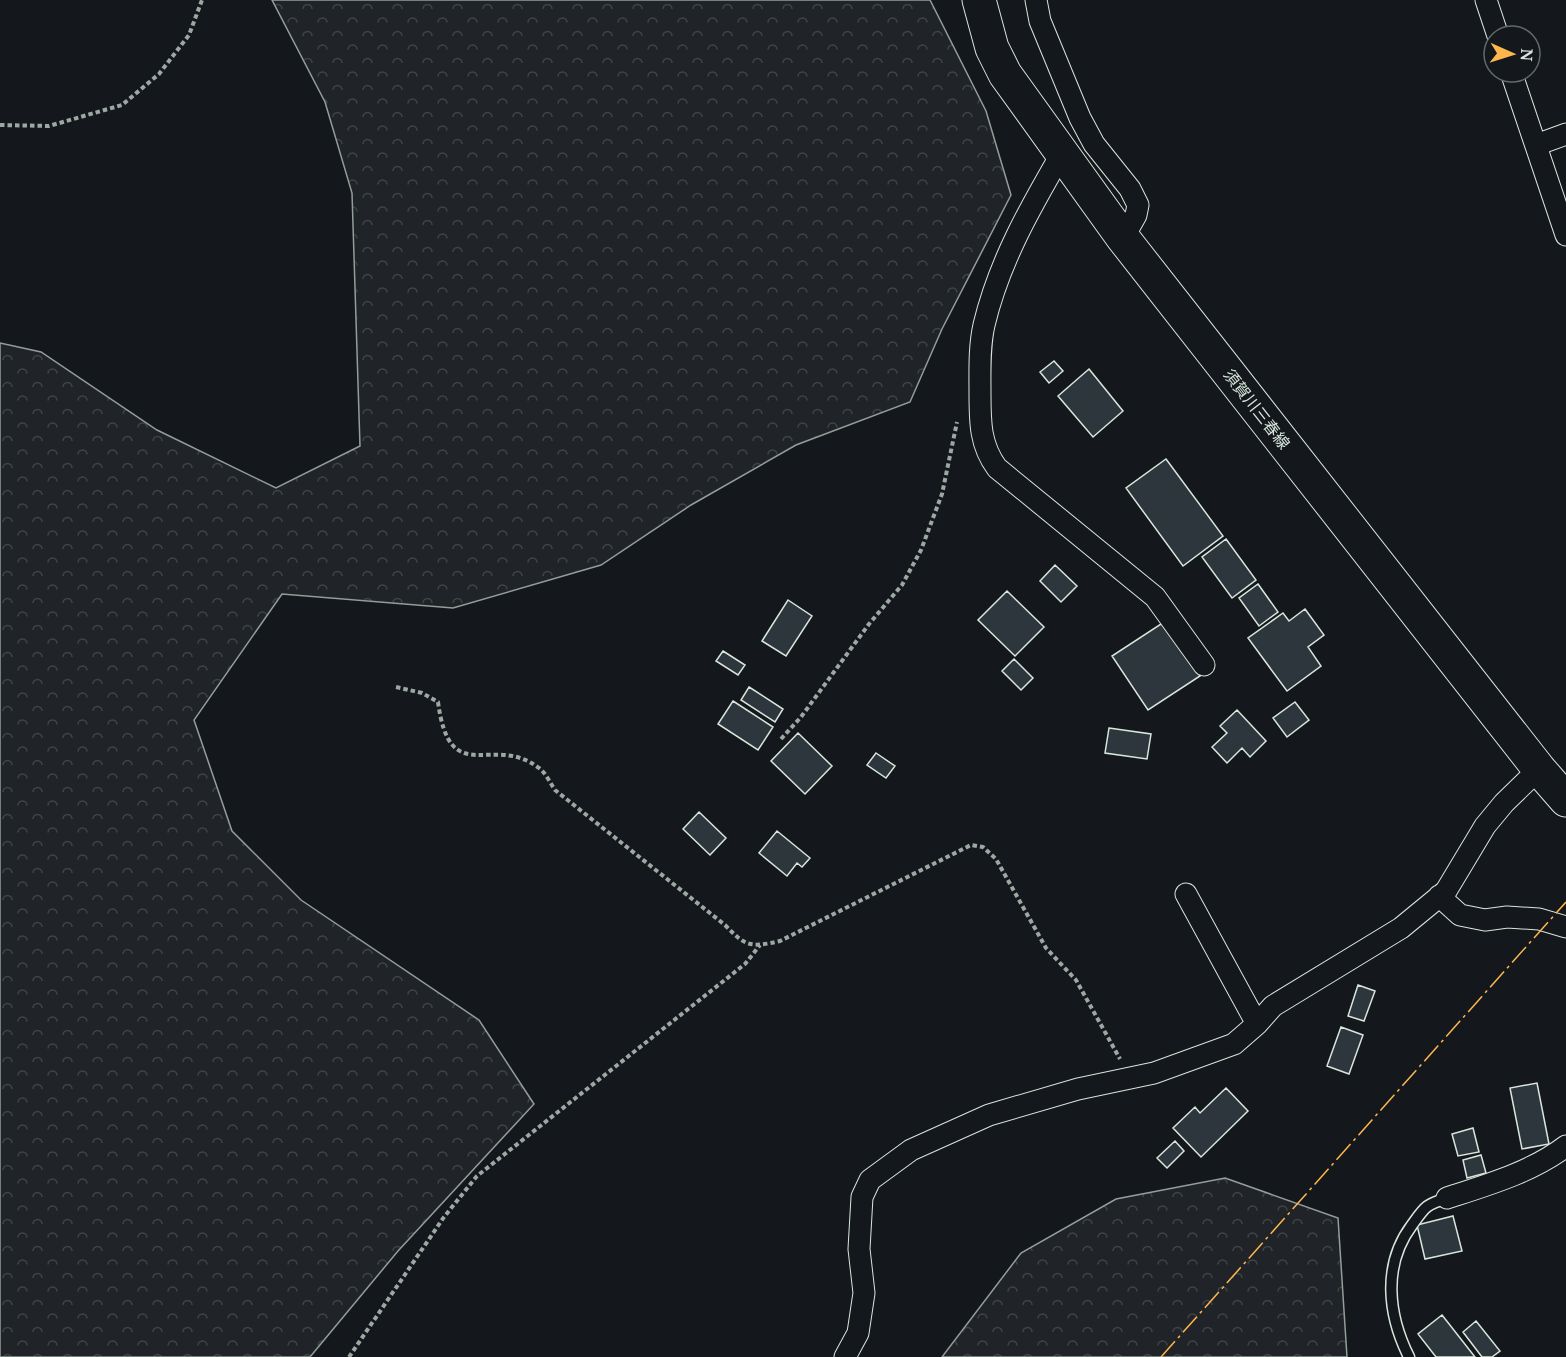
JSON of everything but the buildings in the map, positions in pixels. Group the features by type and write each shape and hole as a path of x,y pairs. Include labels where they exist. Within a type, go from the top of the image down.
{"main road":[{"name":"須賀川三春線","path":"979,0 992,48 1005,74 1123,238 1539,769 1566,800"}],"street":[{"path":"1036,0 1040,21 1080,118 1094,144 1130,189 1138,205 1136,216 1123,238"},
{"path":"1486,0 1494,24"},
{"path":"1514,84 1566,235"},
{"path":"1536,145 1566,134"},
{"path":"1062,153 1024,218 999,274 984,326 980,361 980,399 981,429 987,455 997,468 1155,597 1204,664"},
{"path":"845,1357 858,1333 864,1293 859,1249 862,1197 870,1180 911,1150 988,1115 1078,1089 1154,1073 1234,1044 1273,1006 1401,928 1446,891 1485,826 1504,803 1539,769"},
{"path":"1186,894 1257,1024"},
{"path":"1439,896 1460,915 1485,920 1507,917 1539,919 1566,927"},
{"path":"1447,1198 1510,1176 1557,1154 1566,1146"}],"lane":[{"path":"1409,1357 1399,1337 1390,1298 1392,1272 1401,1239 1427,1204 1447,1198"}],"path":[{"path":"0,125 49,126 122,105 159,74 189,35 202,0"},
{"path":"782,739 801,717 869,624 902,585 921,550 942,495 959,414"},
{"path":"396,687 422,693 438,702 447,738 455,749 469,755 515,756 541,769 555,790 725,924 741,942 760,945 780,941 970,845 983,847 996,859 1046,948 1076,980 1130,1078"},
{"path":"349,1357 444,1217 477,1176 745,964 760,945"}],"green space":[{"path":"272,0 930,0 986,111 1011,195 942,329 910,402 796,445 691,505 601,565 453,608 282,594 194,720 232,831 301,900 479,1020 534,1104 398,1251 310,1357 0,1357 0,343 41,352 157,430 276,488 360,446 352,193 325,102"},
{"path":"1225,1178 1338,1218 1347,1357 942,1357 1021,1253 1116,1199"}],"power":[{"path":"1161,1357 1566,902"}]}
